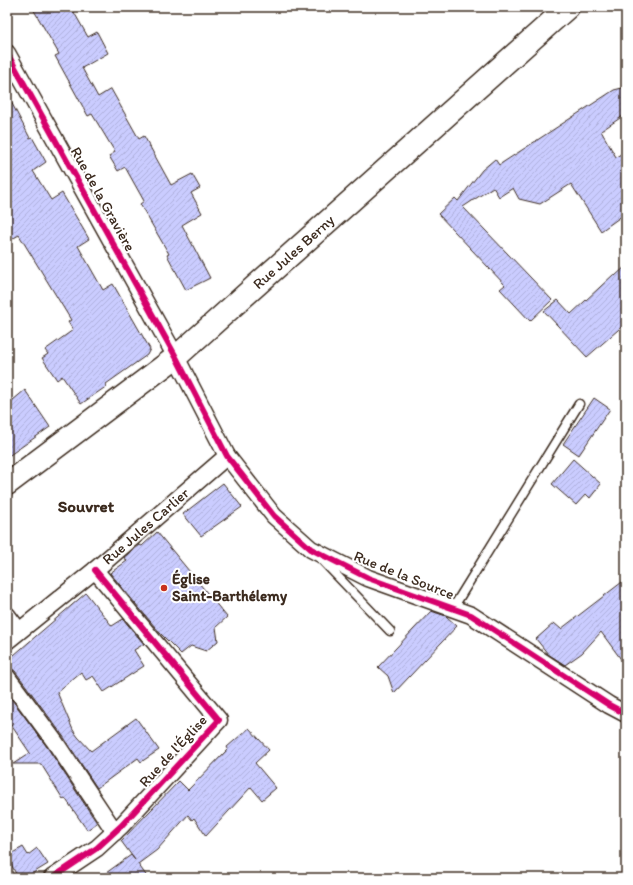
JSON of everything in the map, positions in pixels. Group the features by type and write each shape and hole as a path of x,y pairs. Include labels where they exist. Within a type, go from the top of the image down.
{"main road":[{"name":"Rue Jules Berny","path":"7,484 176,357 568,7"}],"street":[{"name":"Rue de la Gravière","path":"7,53 176,357"},
{"name":"Rue de la Source","path":"176,357 227,456 274,516 311,549 368,578 471,615 609,705 626,714"},
{"name":"Rue Jules Carlier","path":"7,641 95,570 227,456"},
{"name":"Rue de l'Église","path":"52,878 96,848 115,832 219,720 95,570"},
{"path":"7,615 19,631"},
{"path":"7,677 55,742 115,832"}],"lane":[{"path":"453,608 579,404"},
{"path":"311,549 390,631"}],"building":[{"path":"32,7 71,7 88,37 97,32 108,53 82,68 98,97 111,89 139,139 144,136 171,185 192,174 200,188 191,193 202,213 182,225 210,278 186,290 167,255 169,254 140,204 144,201 125,167 118,171 109,156 115,152 92,114 88,116 55,56 59,54"},
{"path":"626,87 626,114 601,131 616,157 626,151 626,213 601,231 571,184 540,204 519,199 513,188 499,197 493,187 463,207 552,300 530,321 500,289 505,285 438,214 455,198 458,201 482,170 495,159 499,165 614,90"},
{"path":"7,94 30,138 32,137 46,162 33,171 51,200 62,193 89,239 78,246 103,290 113,284 150,349 147,355 81,404 62,376 57,380 42,358 48,354 45,350 73,330 68,322 71,320 19,235 12,239 7,230"},
{"path":"626,266 626,323 587,357 544,311 558,300 571,314 614,274 615,276"},
{"path":"25,390 50,427 7,457 7,405"},
{"path":"594,398 610,409 579,455 563,444"},
{"path":"573,459 601,484 590,498 586,494 576,505 552,484"},
{"path":"223,483 242,507 201,536 183,514"},
{"name":"Église Saint-Barthélemy","path":"157,532 227,617 216,627 218,641 206,651 191,646 181,654 160,633 110,573 127,561 124,557 140,545 142,546"},
{"path":"626,579 626,666 601,632 582,653 565,665 548,654 536,639 554,623 561,629"},
{"path":"86,593 112,626 123,619 144,644 134,650 144,666 104,692 93,676 86,680 81,672 57,692 73,730 91,751 136,718 159,750 141,762 138,758 97,788 63,736 15,671 11,668 7,668 7,661"},
{"path":"431,611 446,616 457,626 394,693 388,676 378,667"},
{"path":"7,693 47,747 97,823 87,830 65,798 63,799 41,764 13,764 30,753 7,719"},
{"path":"249,728 269,750 255,763 276,788 262,800 251,787 206,836 194,818 192,820 188,815 157,850 138,864 148,878 99,878 131,855 135,860 121,841 179,781 188,790 228,749 227,747"},
{"path":"23,847 28,855 37,848 48,864 25,878 18,878 7,856"}],"cycle path":[{"path":"7,53 176,357 227,456 274,516 311,549 368,578 471,615 609,705 626,714"},
{"path":"52,878 97,848 121,826 219,720 95,570"}],"place":[{"name":"Église Saint-Barthélemy","path":"164,588"}],"district":[{"name":"Souvret","path":"86,506"}]}
